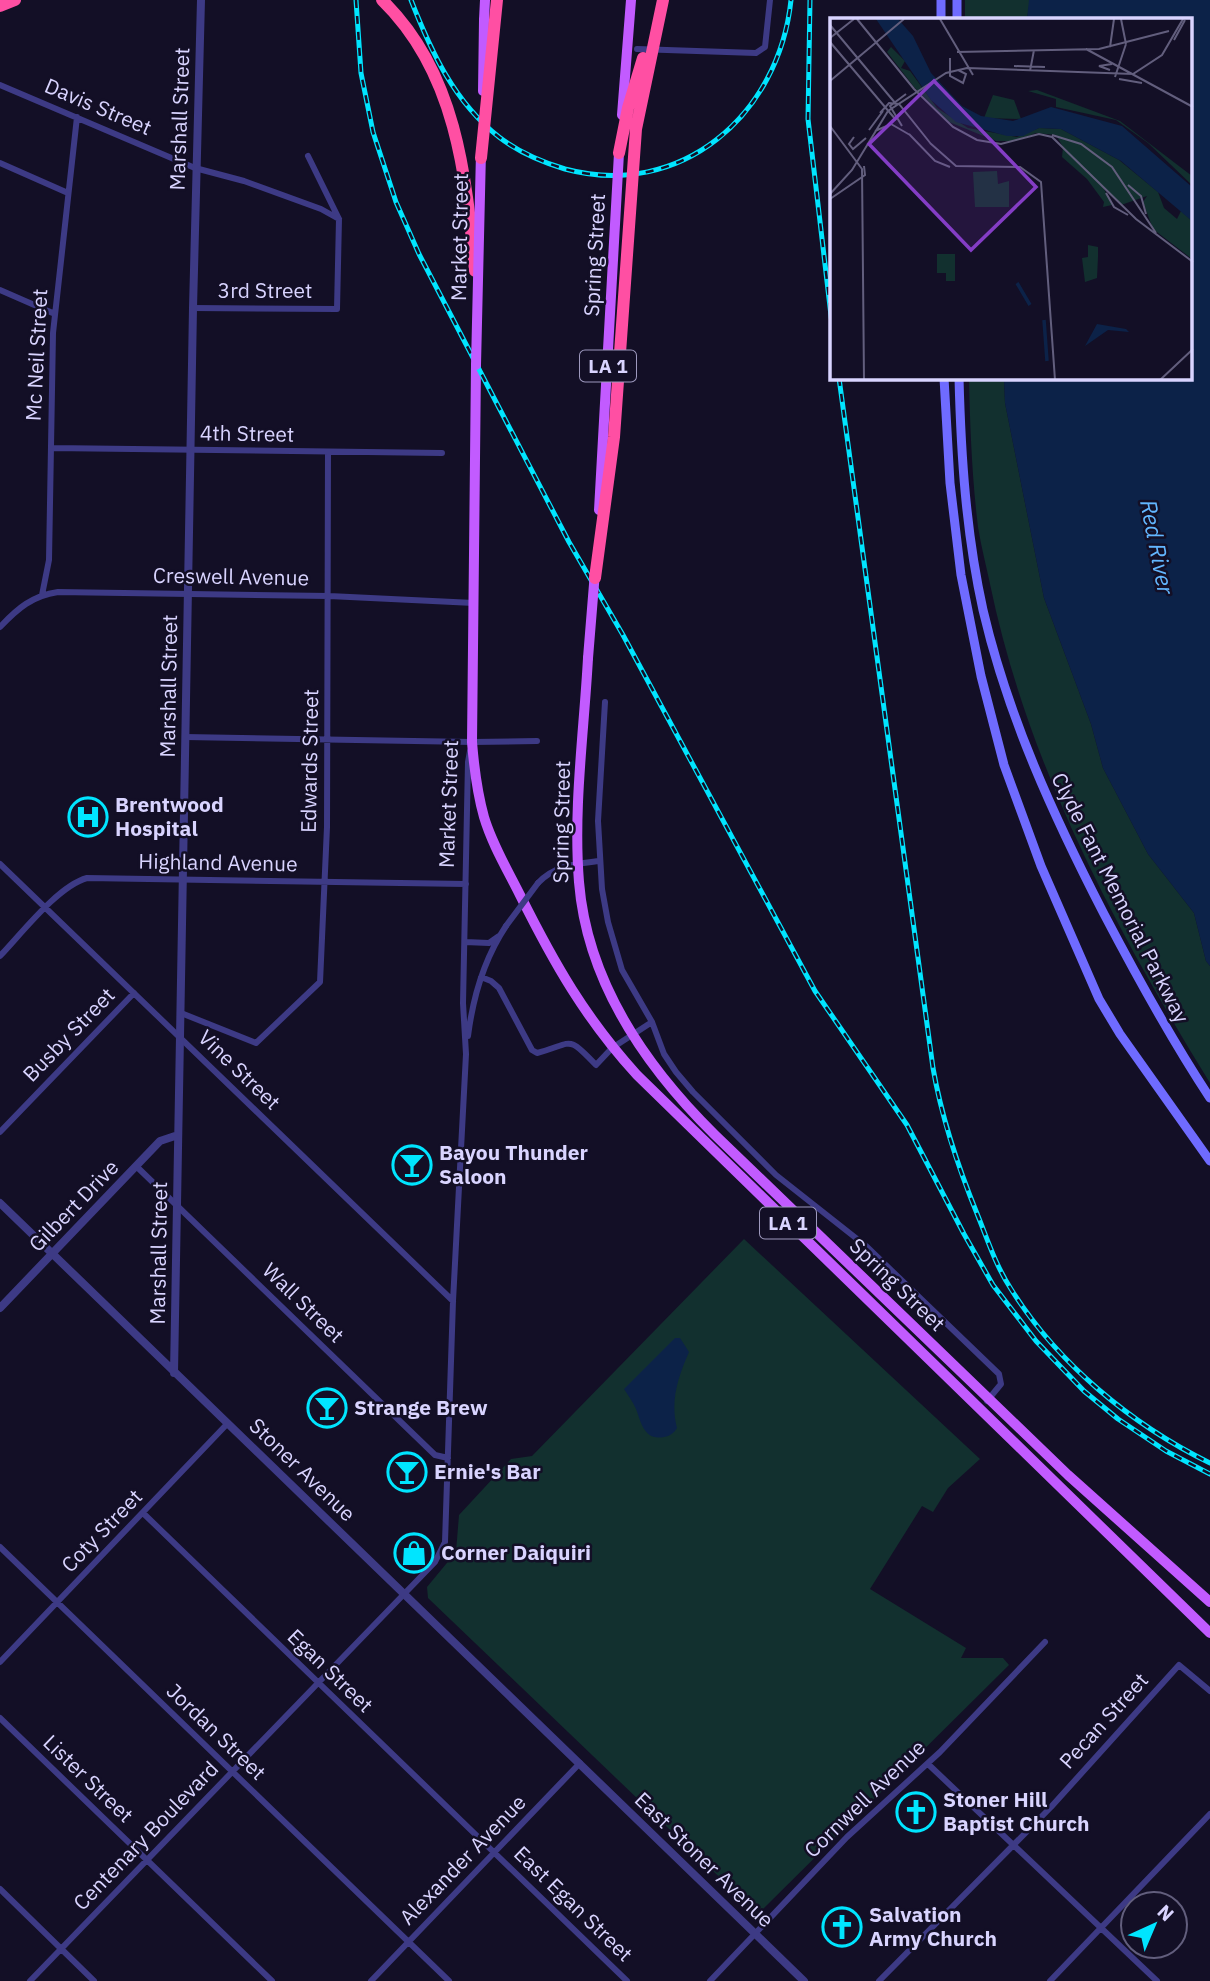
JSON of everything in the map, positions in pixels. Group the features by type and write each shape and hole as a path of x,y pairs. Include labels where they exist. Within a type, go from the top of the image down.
{"highway":[{"path":"0,6 15,0"},
{"path":"382,0 401,20 423,51 445,100 457,141 469,202 477,298"},
{"path":"481,158 498,0"},
{"path":"595,578 614,437 636,129 663,0"},
{"path":"619,153 628,108 646,49 671,0"}],"main road":[{"name":"Market Street","path":"472,742 477,298 485,0"},
{"name":"Spring Street","path":"631,0 619,153 579,811 582,900 593,950 631,1034 657,1072 693,1113 1210,1633"},
{"path":"941,0 941,18"},
{"path":"957,0 957,18"},
{"path":"944,380 950,482 961,575 981,676 1004,765 1041,866 1099,999 1120,1034 1210,1161"},
{"name":"Clyde Fant Memorial Parkway","path":"958,380 963,472 974,565 983,611 1015,719 1041,783 1088,884 1151,1001 1210,1098"},
{"name":"Spring Street","path":"472,742 481,802 495,845 561,974 612,1048 663,1101 984,1404 1210,1602"}],"street":[{"name":"Marshall Street","path":"174,1373 195,168 201,0"},
{"path":"637,49 756,53 764,50 766,43 770,0"},
{"name":"Davis Street","path":"0,85 195,168 244,181 321,209 339,219"},
{"name":"Mc Neil Street","path":"42,595 49,560 55,314 77,117"},
{"path":"308,156 339,219"},
{"path":"0,163 68,193"},
{"name":"3rd Street","path":"193,308 337,309 339,219"},
{"path":"0,290 55,314"},
{"name":"4th Street","path":"51,448 442,453"},
{"name":"Edwards Street","path":"181,1013 256,1043 320,982 329,739 328,453"},
{"name":"Creswell Avenue","path":"0,627 23,604 42,595 67,592 328,596 474,603"},
{"path":"605,702 598,821 599,861 608,922 622,970 652,1022 664,1054 693,1092 776,1175 866,1245 999,1374 1002,1384 984,1404"},
{"path":"186,737 537,741"},
{"name":"Market Street","path":"404,1593 435,1562 445,1542 453,1301 466,1054 463,1003 468,762 472,742"},
{"path":"466,1054 471,1014 481,977 506,926 538,883 553,870 599,861"},
{"name":"Vine Street","path":"0,864 453,1301"},
{"name":"Highland Avenue","path":"0,956 69,886 87,878 466,884"},
{"path":"465,942 489,943 500,935"},
{"path":"481,977 499,988 535,1052 571,1043 581,1049 596,1065 612,1048 652,1022"},
{"name":"Busby Street","path":"0,1132 134,993"},
{"name":"Gilbert Drive","path":"0,1308 160,1141 178,1135"},
{"name":"Wall Street","path":"136,1166 435,1455 448,1458"},
{"name":"Stoner Avenue","path":"0,1203 580,1763"},
{"name":"Coty Street","path":"0,1662 228,1423"},
{"name":"Egan Street","path":"143,1513 494,1853"},
{"name":"Jordan Street","path":"0,1547 449,1981"},
{"name":"Centenary Boulevard","path":"30,1981 404,1593"},
{"name":"Cornwell Avenue","path":"709,1981 847,1837 928,1763 1045,1642"},
{"name":"Pecan Street","path":"879,1981 1051,1807 1179,1665 1210,1691"},
{"name":"Lister Street","path":"0,1718 272,1981"},
{"name":"Alexander Avenue","path":"371,1981 580,1763"},
{"name":"East Stoner Avenue","path":"580,1763 804,1981"},
{"path":"928,1763 1157,1981"},
{"path":"1050,1981 1210,1814"},
{"name":"East Egan Street","path":"494,1853 627,1981"},
{"path":"0,1889 94,1981"}],"green space":[{"path":"965,0 1030,0 1027,18 965,18"},
{"path":"969,380 1004,380 1005,403 1044,598 1091,724 1103,768 1148,854 1194,913 1206,961 1210,966 1210,1083 1108,905 1051,780 1027,716 1006,651 979,534"},
{"path":"744,1239 980,1459 948,1488 933,1512 922,1506 870,1589 966,1648 961,1658 1003,1658 1009,1665 758,1914 428,1598 427,1587 456,1552 459,1515 511,1459 532,1456"}],"water":[{"name":"Red River","path":"1029,0 1210,0 1210,966 1206,961 1194,913 1148,854 1103,768 1091,724 1044,598 1005,403 1004,380 1192,380 1192,18 1027,18"},
{"path":"675,1338 680,1338 689,1352 676,1389 674,1408 677,1428 664,1437 652,1436 644,1429 635,1406 624,1389"}],"railway":[{"path":"356,0 361,73 373,132 396,202 419,254 569,542 623,635 815,991 907,1125 993,1285 1036,1341 1084,1391 1118,1419 1166,1451 1210,1474"},
{"path":"411,0 436,57 457,92 483,123 506,142 539,159 565,169 608,175 648,172 684,159 717,139 745,112 767,79 783,42 791,0"},
{"path":"810,0 808,119 830,307"},
{"path":"839,380 933,1068 957,1161 1001,1271 1030,1316 1051,1342 1098,1390 1125,1411 1181,1448 1210,1463"}],"place":[{"name":"Brentwood Hospital","path":"88,817"},
{"name":"Bayou Thunder Saloon","path":"412,1165"},
{"name":"Strange Brew","path":"327,1408"},
{"name":"Ernie's Bar","path":"407,1472"},
{"name":"Corner Daiquiri","path":"414,1553"},
{"name":"Stoner Hill Baptist Church","path":"916,1812"},
{"name":"Salvation Army Church","path":"842,1927"}]}
